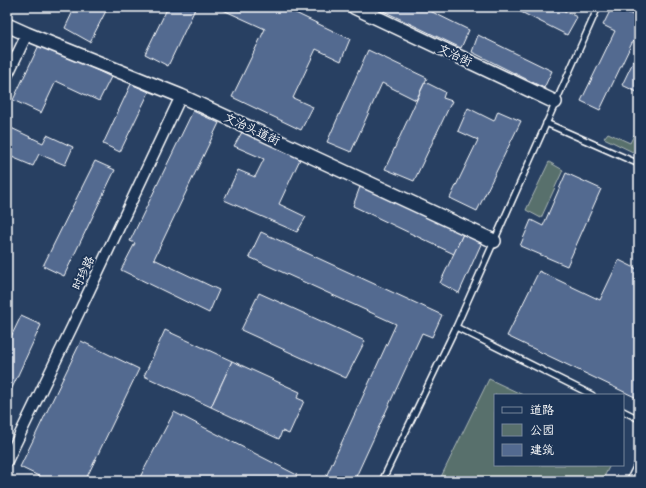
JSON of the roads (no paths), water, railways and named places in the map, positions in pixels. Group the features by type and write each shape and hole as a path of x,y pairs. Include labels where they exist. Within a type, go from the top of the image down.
{"street":[{"name":"文治街","path":"354,7 555,102"},
{"name":"文治头道街","path":"7,25 181,96 494,241"},
{"path":"7,76 27,34"},
{"name":"时珍路","path":"7,461 181,96"}],"lane":[{"path":"382,481 456,327 598,7"},
{"path":"546,123 639,164"},
{"path":"456,327 590,394"},
{"path":"624,412 639,419"},
{"path":"629,481 639,461"}]}
